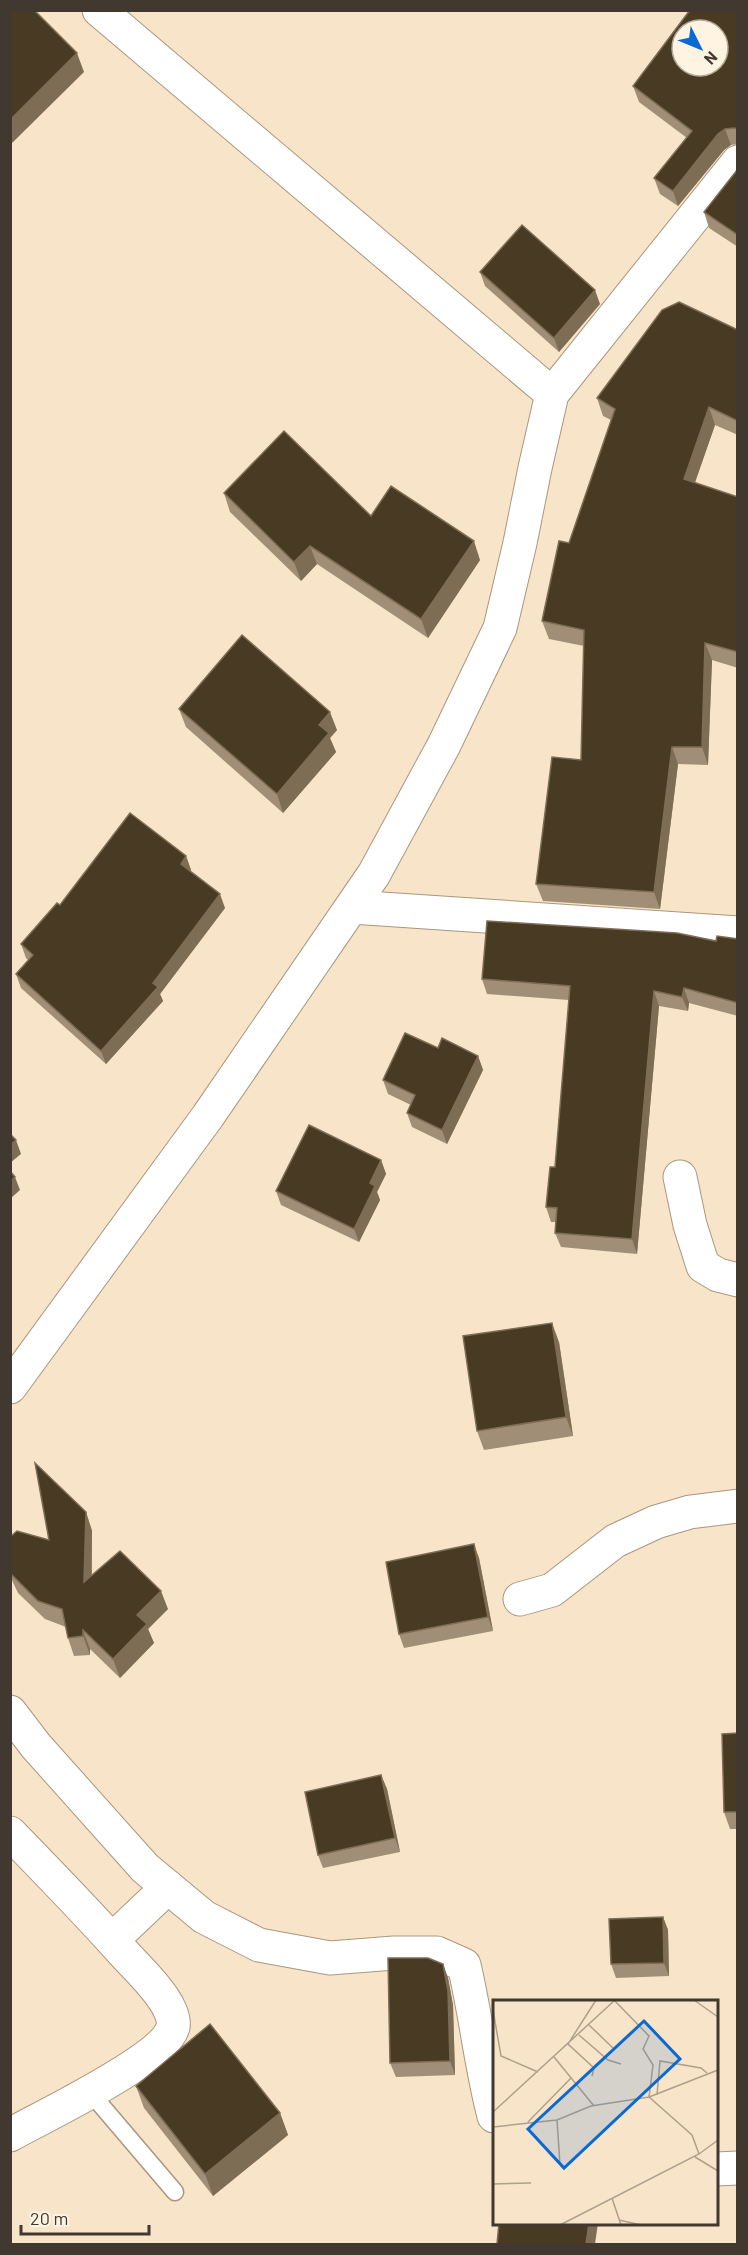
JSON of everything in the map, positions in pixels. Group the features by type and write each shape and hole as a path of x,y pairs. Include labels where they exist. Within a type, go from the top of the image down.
{"street":[{"path":"99,10 552,394"},
{"path":"10,1387 208,1116 374,874 444,745 500,628 552,394 738,162"},
{"path":"352,907 738,933"},
{"path":"680,1177 690,1225 702,1266 718,1275 738,1280"},
{"path":"520,1599 552,1590 615,1541 656,1522 690,1512 738,1506"},
{"path":"10,1712 36,1746 145,1868 204,1917 259,1945 330,1958 394,1953 437,1953 464,1965 473,2001 487,2091 493,2110"},
{"path":"10,1833 112,1940 162,1997 172,2015 174,2026 168,2037 144,2058 10,2135"},
{"path":"112,1940 168,1887"},
{"path":"718,2169 738,2168"}],"lane":[{"path":"89,2091 175,2192"}],"building":[{"path":"10,10 34,10 77,53 10,120"},
{"path":"690,10 738,10 738,129 725,129 718,134 673,191 654,178 692,131 633,86 670,37 670,78 730,78 730,18 684,18"},
{"path":"738,169 738,235 704,212"},
{"path":"522,225 595,290 554,338 480,272"},
{"path":"679,302 738,330 738,421 709,407 684,479 738,497 738,652 705,643 702,747 672,747 654,892 536,884 552,757 581,760 584,630 542,621 559,541 569,543 615,409 597,398 662,310"},
{"path":"284,431 371,516 391,486 474,541 421,619 310,546 294,562 224,493"},
{"path":"242,635 330,712 319,725 329,733 277,794 179,709"},
{"path":"130,813 186,856 181,864 220,894 153,983 158,987 101,1051 16,974 33,955 21,944 57,903 60,905"},
{"path":"487,921 677,933 716,941 717,936 738,939 738,1003 684,988 682,997 654,991 632,1239 555,1233 557,1208 546,1207 550,1167 555,1167 570,986 482,979"},
{"path":"405,1033 438,1048 442,1038 478,1056 442,1130 407,1113 415,1095 383,1080"},
{"path":"309,1125 381,1160 370,1183 375,1186 354,1229 276,1191"},
{"path":"10,1134 16,1140 10,1145"},
{"path":"10,1171 15,1177 10,1181"},
{"path":"552,1323 566,1417 477,1431 463,1336"},
{"path":"35,1463 86,1512 84,1582 120,1551 161,1591 137,1615 147,1624 113,1659 83,1630 83,1636 68,1638 62,1609 38,1601 10,1573 10,1537 17,1531 49,1540"},
{"path":"474,1544 488,1617 399,1634 386,1562"},
{"path":"738,1733 738,1812 724,1812 722,1734"},
{"path":"381,1775 395,1838 318,1855 305,1792"},
{"path":"663,1917 664,1963 611,1964 609,1919"},
{"path":"388,1958 428,1958 443,1964 448,1991 450,2061 390,2063"},
{"path":"210,2024 280,2113 205,2174 136,2086"},
{"path":"499,2225 589,2225 586,2244 497,2244"}]}
